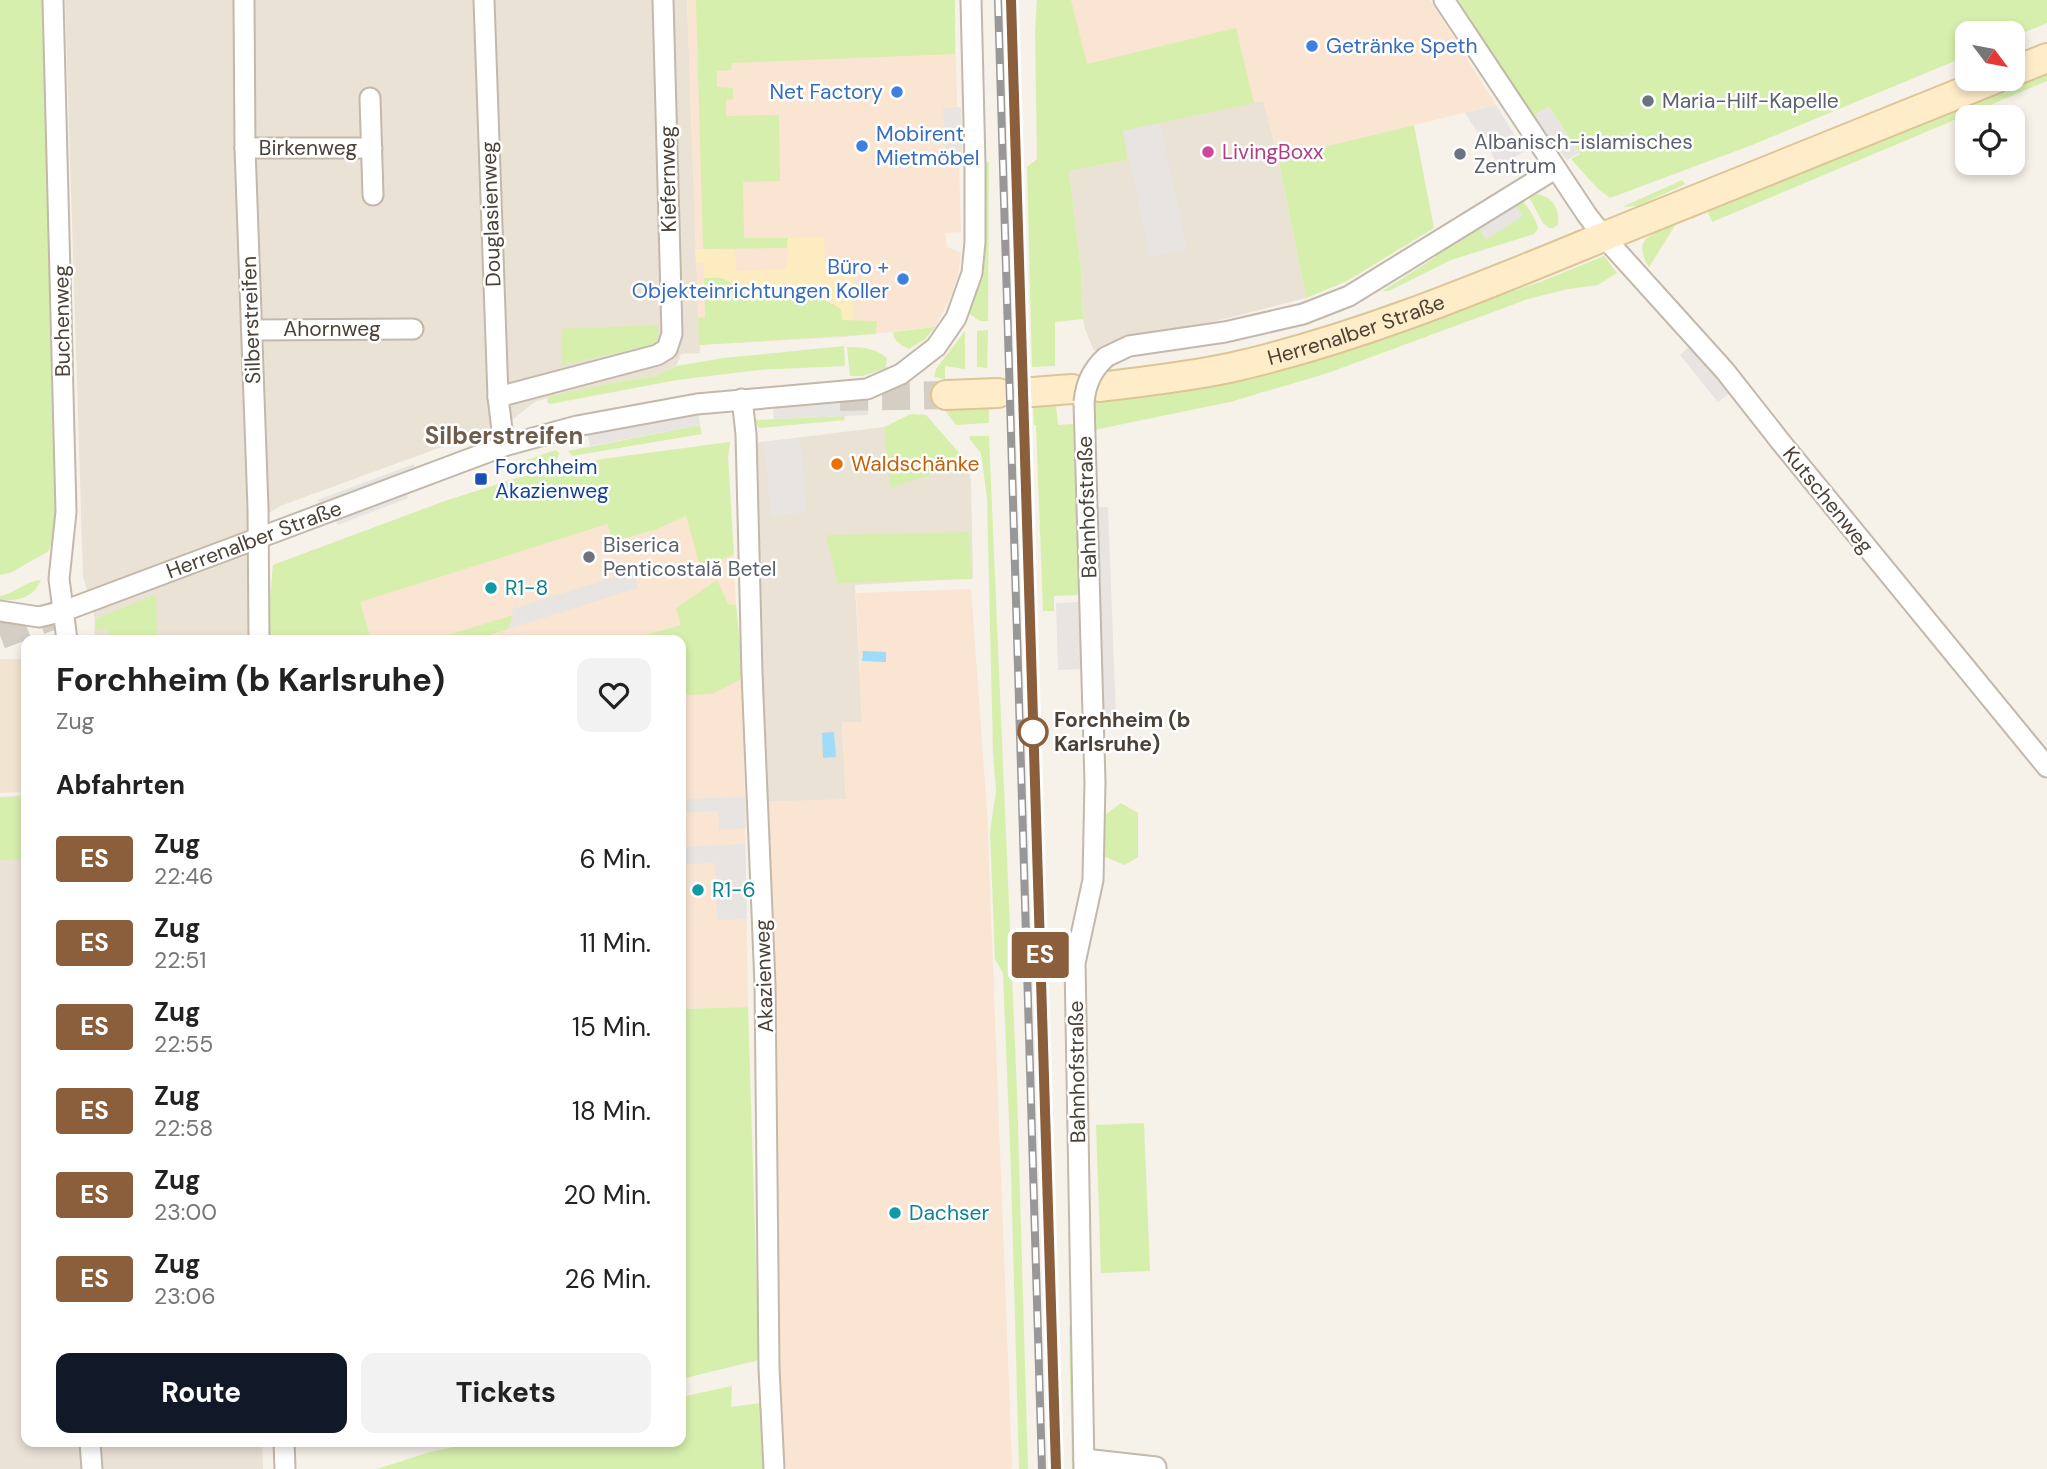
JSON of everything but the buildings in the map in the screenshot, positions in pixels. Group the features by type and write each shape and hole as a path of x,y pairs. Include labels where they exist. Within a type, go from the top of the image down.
{"main road":[{"path":"2025,67 2047,58"},
{"name":"Herrenalber Straße","path":"1033,392 1085,393 1229,368 1372,327 1508,276 1965,91"},
{"path":"946,394 998,393"}],"street":[{"name":"Buchenweg","path":"53,0 66,512 60,579 66,635"},
{"name":"Silberstreifen","path":"244,0 245,148 259,635"},
{"name":"Douglasienweg","path":"484,0 498,397 503,437"},
{"name":"Kiefernweg","path":"498,397 662,354 667,349 672,334 663,0"},
{"name":"Herrenalber Straße","path":"0,611 39,617 64,611 258,539 503,437 697,404 867,389 901,374 936,347 956,318 972,273 975,242 975,164 971,0"},
{"path":"1444,0 1555,169 1604,237"},
{"name":"Birkenweg","path":"370,98 373,195"},
{"name":"Birkenweg","path":"245,148 372,148"},
{"name":"Herrenalber Straße","path":"1106,358 1129,346 1225,332 1303,314 1349,296 1555,169"},
{"name":"Kutschenweg","path":"1604,237 1724,371 2047,768"},
{"name":"Ahornweg","path":"252,330 413,329"},
{"name":"Bahnhofstraße","path":"1106,358 1093,371 1085,393 1095,782 1093,880 1075,963 1084,1464 1156,1466 1156,1469"},
{"name":"Akazienweg","path":"742,399 746,434 752,673 765,984 769,1368 774,1469"},
{"path":"90,1447 92,1469"},
{"path":"284,1447 285,1469"}],"shaded area":[{"path":"65,0 687,0 700,353 681,354 676,366 655,376 611,383 536,401 502,428 280,506 258,520 259,635 94,635 95,619 83,576"},
{"path":"687,0 954,0 961,232 945,233 947,247 961,253 958,276 935,327 843,337 699,345"},
{"path":"1059,0 1430,0 1496,105 1278,158 1263,101 1123,131 1128,160 1069,171"},
{"path":"1264,100 1306,298 1125,341 1094,351 1083,319 1081,269 1069,171 1128,160 1123,131"},
{"path":"1496,105 1524,151 1500,167 1465,113"},
{"path":"1548,106 1579,153 1567,160 1533,116"},
{"path":"961,107 962,155 945,156 943,108"},
{"path":"1160,123 1187,249 1150,257 1123,131"},
{"path":"1515,204 1523,216 1486,239 1478,226"},
{"path":"1690,346 1730,393 1718,402 1680,355"},
{"path":"868,398 868,415 774,419 773,405"},
{"path":"698,412 700,425 590,446 587,432"},
{"path":"884,427 888,463 968,463 971,481 973,578 855,585 862,722 842,722 846,800 758,802 754,443"},
{"path":"800,439 807,512 771,516 764,442"},
{"path":"730,442 728,457 736,605 743,678 748,1007 686,1009 686,635 269,635 273,565 445,501 517,478 603,459"},
{"path":"414,464 416,471 319,506 317,500"},
{"path":"405,491 408,498 338,525 335,518"},
{"path":"1096,507 1108,507 1116,720 1104,720"},
{"path":"633,571 638,588 508,629 513,615 512,609"},
{"path":"971,589 987,811 1012,1465 1011,1469 788,1469 785,1467 779,1359 758,802 846,799 842,722 862,722 856,593"},
{"path":"1081,602 1084,669 1058,670 1056,603"},
{"path":"0,659 21,659 21,792 0,793"},
{"path":"21,795 21,1447 262,1447 263,1469 0,1469 0,797"},
{"path":"745,797 746,828 719,830 718,811 686,812 686,799"},
{"path":"745,844 747,919 717,920 715,863 686,864 686,847"}],"green space":[{"path":"0,0 45,0 60,511 49,551 10,573 0,575"},
{"path":"696,0 955,0 955,54 732,63 731,70 717,71 717,87 733,88 733,99 726,100 726,116 779,115 780,181 743,182 744,238 788,238 787,248 703,249"},
{"path":"1037,0 1071,0 1087,64 1236,28 1254,103 1123,131 1128,160 1069,171 1081,269 1083,319 1055,322 1055,366 1032,367 1027,167 1037,159"},
{"path":"1458,0 2047,0 2047,23 2025,32 2025,21 1955,21 1955,61 1752,145 1610,198 1598,189 1571,159 1580,154 1549,107 1533,116"},
{"path":"2047,67 2047,81 2025,90 2025,76"},
{"path":"1990,91 2023,91 1990,105 1957,105"},
{"path":"1955,106 1955,120 1712,222 1707,210"},
{"path":"1414,125 1434,228 1347,281 1306,298 1278,158"},
{"path":"989,162 988,321 980,321 967,312 983,163"},
{"path":"1682,180 1685,184 1638,206 1622,207"},
{"path":"1537,194 1551,201 1556,209 1558,225 1553,228 1543,223 1529,197"},
{"path":"1521,200 1536,221 1538,229 1534,234 1451,260 1389,291 1382,291 1436,257 1434,254 1478,226 1486,239 1522,216 1515,204"},
{"path":"1676,224 1649,267 1642,250 1643,243 1652,234"},
{"path":"1604,256 1617,273 1598,285 1528,299 1328,373 1230,402 1094,430 1094,401 1157,396 1318,356 1540,282"},
{"path":"704,278 725,280 755,298 811,298 832,303 841,310 843,320 877,321 876,334 699,345 698,318 705,317"},
{"path":"658,325 658,344 562,365 561,329"},
{"path":"935,327 925,339 909,349 896,341 893,332"},
{"path":"988,330 987,368 977,367 977,331"},
{"path":"965,331 965,369 945,366 945,379 934,377 936,369"},
{"path":"844,346 845,366 759,370 677,380 550,404 547,402 548,397 655,376 676,366 724,358"},
{"path":"847,347 878,352 887,358 886,368 863,376 850,376"},
{"path":"1056,405 1058,425 1073,424 1080,595 1054,596 1054,611 1043,611 1036,425 1033,407"},
{"path":"989,408 989,423 956,425 944,409"},
{"path":"911,414 926,415 968,463 890,488 884,427"},
{"path":"844,416 845,420 759,428 754,420"},
{"path":"700,425 702,434 572,456 568,451"},
{"path":"970,436 989,436 1017,1092 1028,1469 1019,1469 1003,973 995,959 990,832 996,791 987,498 981,453"},
{"path":"730,442 728,457 734,554 701,569 686,516 657,529 613,542 607,524 360,602 370,635 269,635 273,565 445,501 517,478 603,459"},
{"path":"556,450 559,453 557,460 515,471 512,464 523,462"},
{"path":"969,532 972,579 838,583 826,535"},
{"path":"41,580 30,595 13,600 0,600 0,596 30,582"},
{"path":"717,580 728,604 736,605 743,678 712,694 686,695 686,635 645,635 681,625 676,608"},
{"path":"156,594 157,635 110,635 109,629 95,630 95,619"},
{"path":"513,615 508,629 489,635 447,635"},
{"path":"21,796 21,859 0,860 0,798"},
{"path":"1121,803 1138,813 1138,857 1125,865 1105,857 1105,815"},
{"path":"748,1007 759,1360 686,1378 686,1009"},
{"path":"1144,1123 1150,1271 1101,1273 1096,1125"},
{"path":"1069,1325 1073,1336 1076,1469 1072,1469"},
{"path":"732,1386 731,1407 761,1403 766,1469 377,1469 453,1447 686,1447 686,1396"}],"sand":[{"path":"824,237 825,263 853,262 853,320 842,320 841,309 822,299 755,298 725,280 704,278 704,263 696,263 695,249 735,250 736,271 787,269 788,238"}],"water":[{"path":"863,651 886,652 886,662 862,661"},
{"path":"834,732 836,757 823,758 822,733"}],"tunnel":[{"path":"840,397 946,395"},
{"path":"0,635 63,612"}],"railway":[{"path":"998,0 1042,1469"},
{"path":"1011,0 1056,1469"}],"train":[{"name":"ES","path":"1011,0 1056,1469"}],"place":[{"name":"Getränke Speth","path":"1312,46"},
{"name":"Net Factory","path":"897,92"},
{"name":"Maria-Hilf-Kapelle","path":"1648,101"},
{"name":"Mobirent Mietmöbel","path":"862,146"},
{"name":"LivingBoxx","path":"1208,152"},
{"name":"Albanisch-islamisches Zentrum","path":"1460,154"},
{"name":"Büro + Objekteinrichtungen Koller","path":"903,279"},
{"name":"Waldschänke","path":"837,464"},
{"name":"Forchheim Akazienweg","path":"481,479"},
{"name":"Biserica Penticostală Betel","path":"589,557"},
{"name":"R1-8","path":"491,588"},
{"name":"Forchheim (b Karlsruhe)","path":"1033,732"},
{"name":"R1-6","path":"698,890"},
{"name":"Dachser","path":"895,1213"}],"district":[{"name":"Silberstreifen","path":"504,435"}]}
